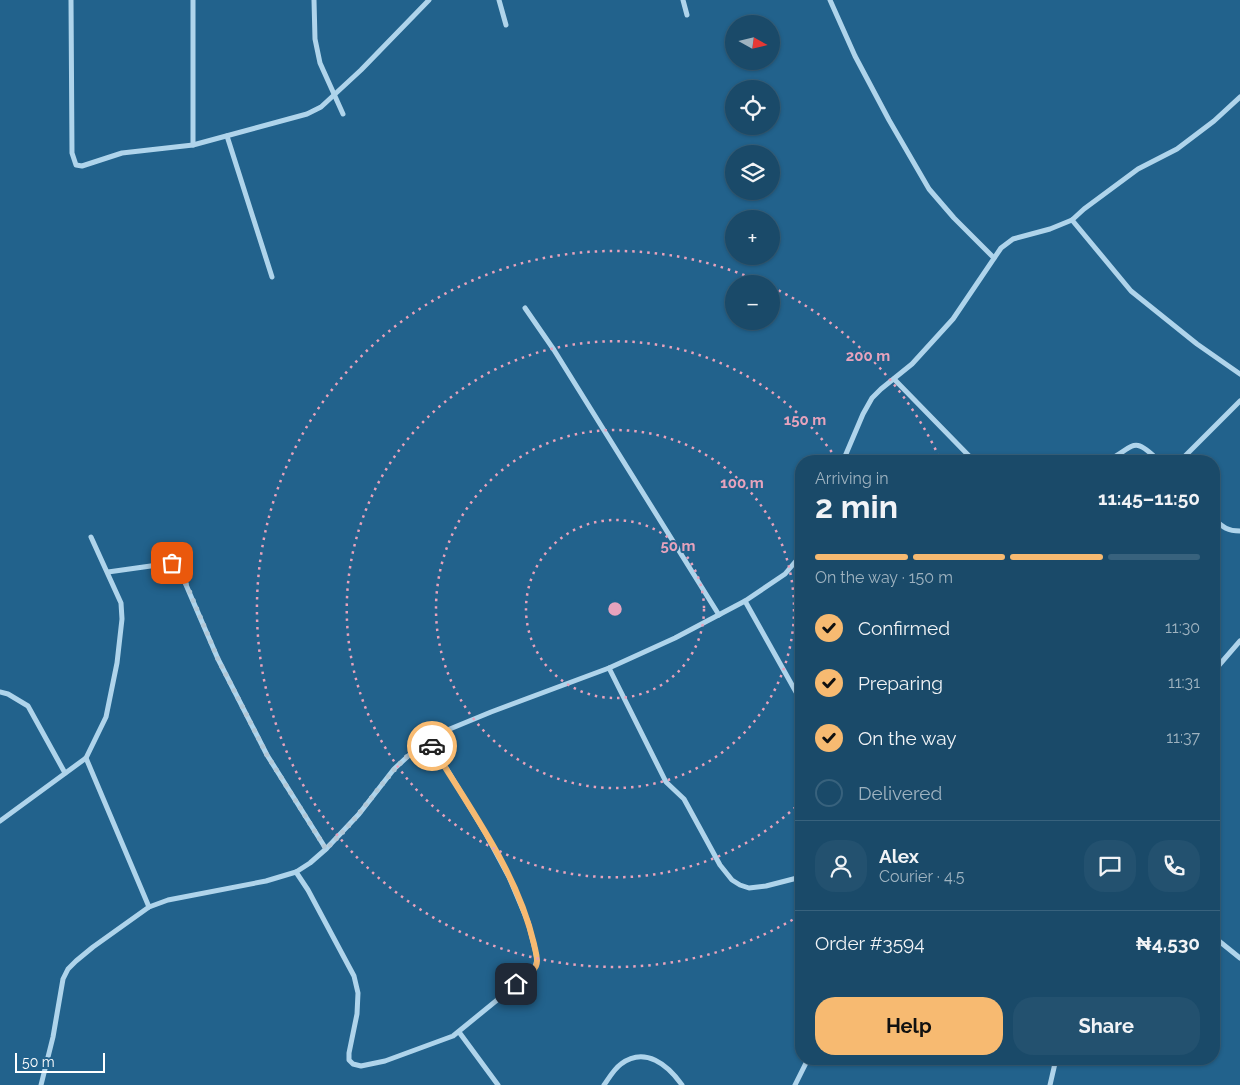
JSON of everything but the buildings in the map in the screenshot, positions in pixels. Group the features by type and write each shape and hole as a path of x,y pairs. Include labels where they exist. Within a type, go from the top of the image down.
{"street":[{"path":"71,0 72,153 76,165 82,166 122,153 193,145 307,114 321,107 384,48 429,0"},
{"path":"193,0 193,145"},
{"path":"314,0 315,39 320,63 344,114"},
{"path":"499,0 506,25"},
{"path":"683,0 687,15"},
{"path":"830,0 889,120 930,189 954,218 994,258"},
{"path":"846,455 872,398 912,364 953,320 1001,248 1013,239 1050,230 1072,220 1138,169 1177,149 1214,121 1240,97"},
{"path":"227,136 272,277"},
{"path":"1072,220 1131,291 1197,344 1240,374"},
{"path":"525,308 554,350 719,615"},
{"path":"894,379 968,455"},
{"path":"1186,455 1240,401"},
{"path":"1116,455 1132,445 1140,445 1152,455"},
{"path":"1220,524 1231,531 1240,531"},
{"path":"0,821 86,758 106,717 117,663 122,619 121,602 91,537"},
{"path":"40,1085 53,1037 63,979 68,969 93,946 149,907 168,900 266,881 296,872 326,849 358,814 394,769 428,738 491,712 609,668 675,638 745,602 785,574 795,562"},
{"path":"108,572 172,563 177,564 218,659 267,755 326,849"},
{"path":"745,602 795,690"},
{"path":"1220,664 1240,641"},
{"path":"609,668 666,782 684,798 720,865 732,880 748,888 766,886 795,879"},
{"path":"0,692 8,694 28,706 65,773"},
{"path":"296,872 308,890 354,976 358,993 357,1014 348,1053 349,1060 353,1064 361,1066 385,1061 415,1051 459,1032 536,967 537,960 528,922 509,877 486,834 428,738"},
{"path":"86,758 149,907"},
{"path":"1220,942 1240,958"},
{"path":"459,1032 498,1085"},
{"path":"604,1085 620,1064 633,1058 646,1056 658,1060 669,1068 682,1085"},
{"path":"795,1085 805,1065"},
{"path":"1050,1085 1055,1065"}],"way so far":[{"path":"172,563 177,564 180,569 218,659 267,755 326,849 406,757 428,738 432,746"}],"route":[{"path":"432,746 486,834 509,877 528,922 537,960 536,967 516,984"}]}
